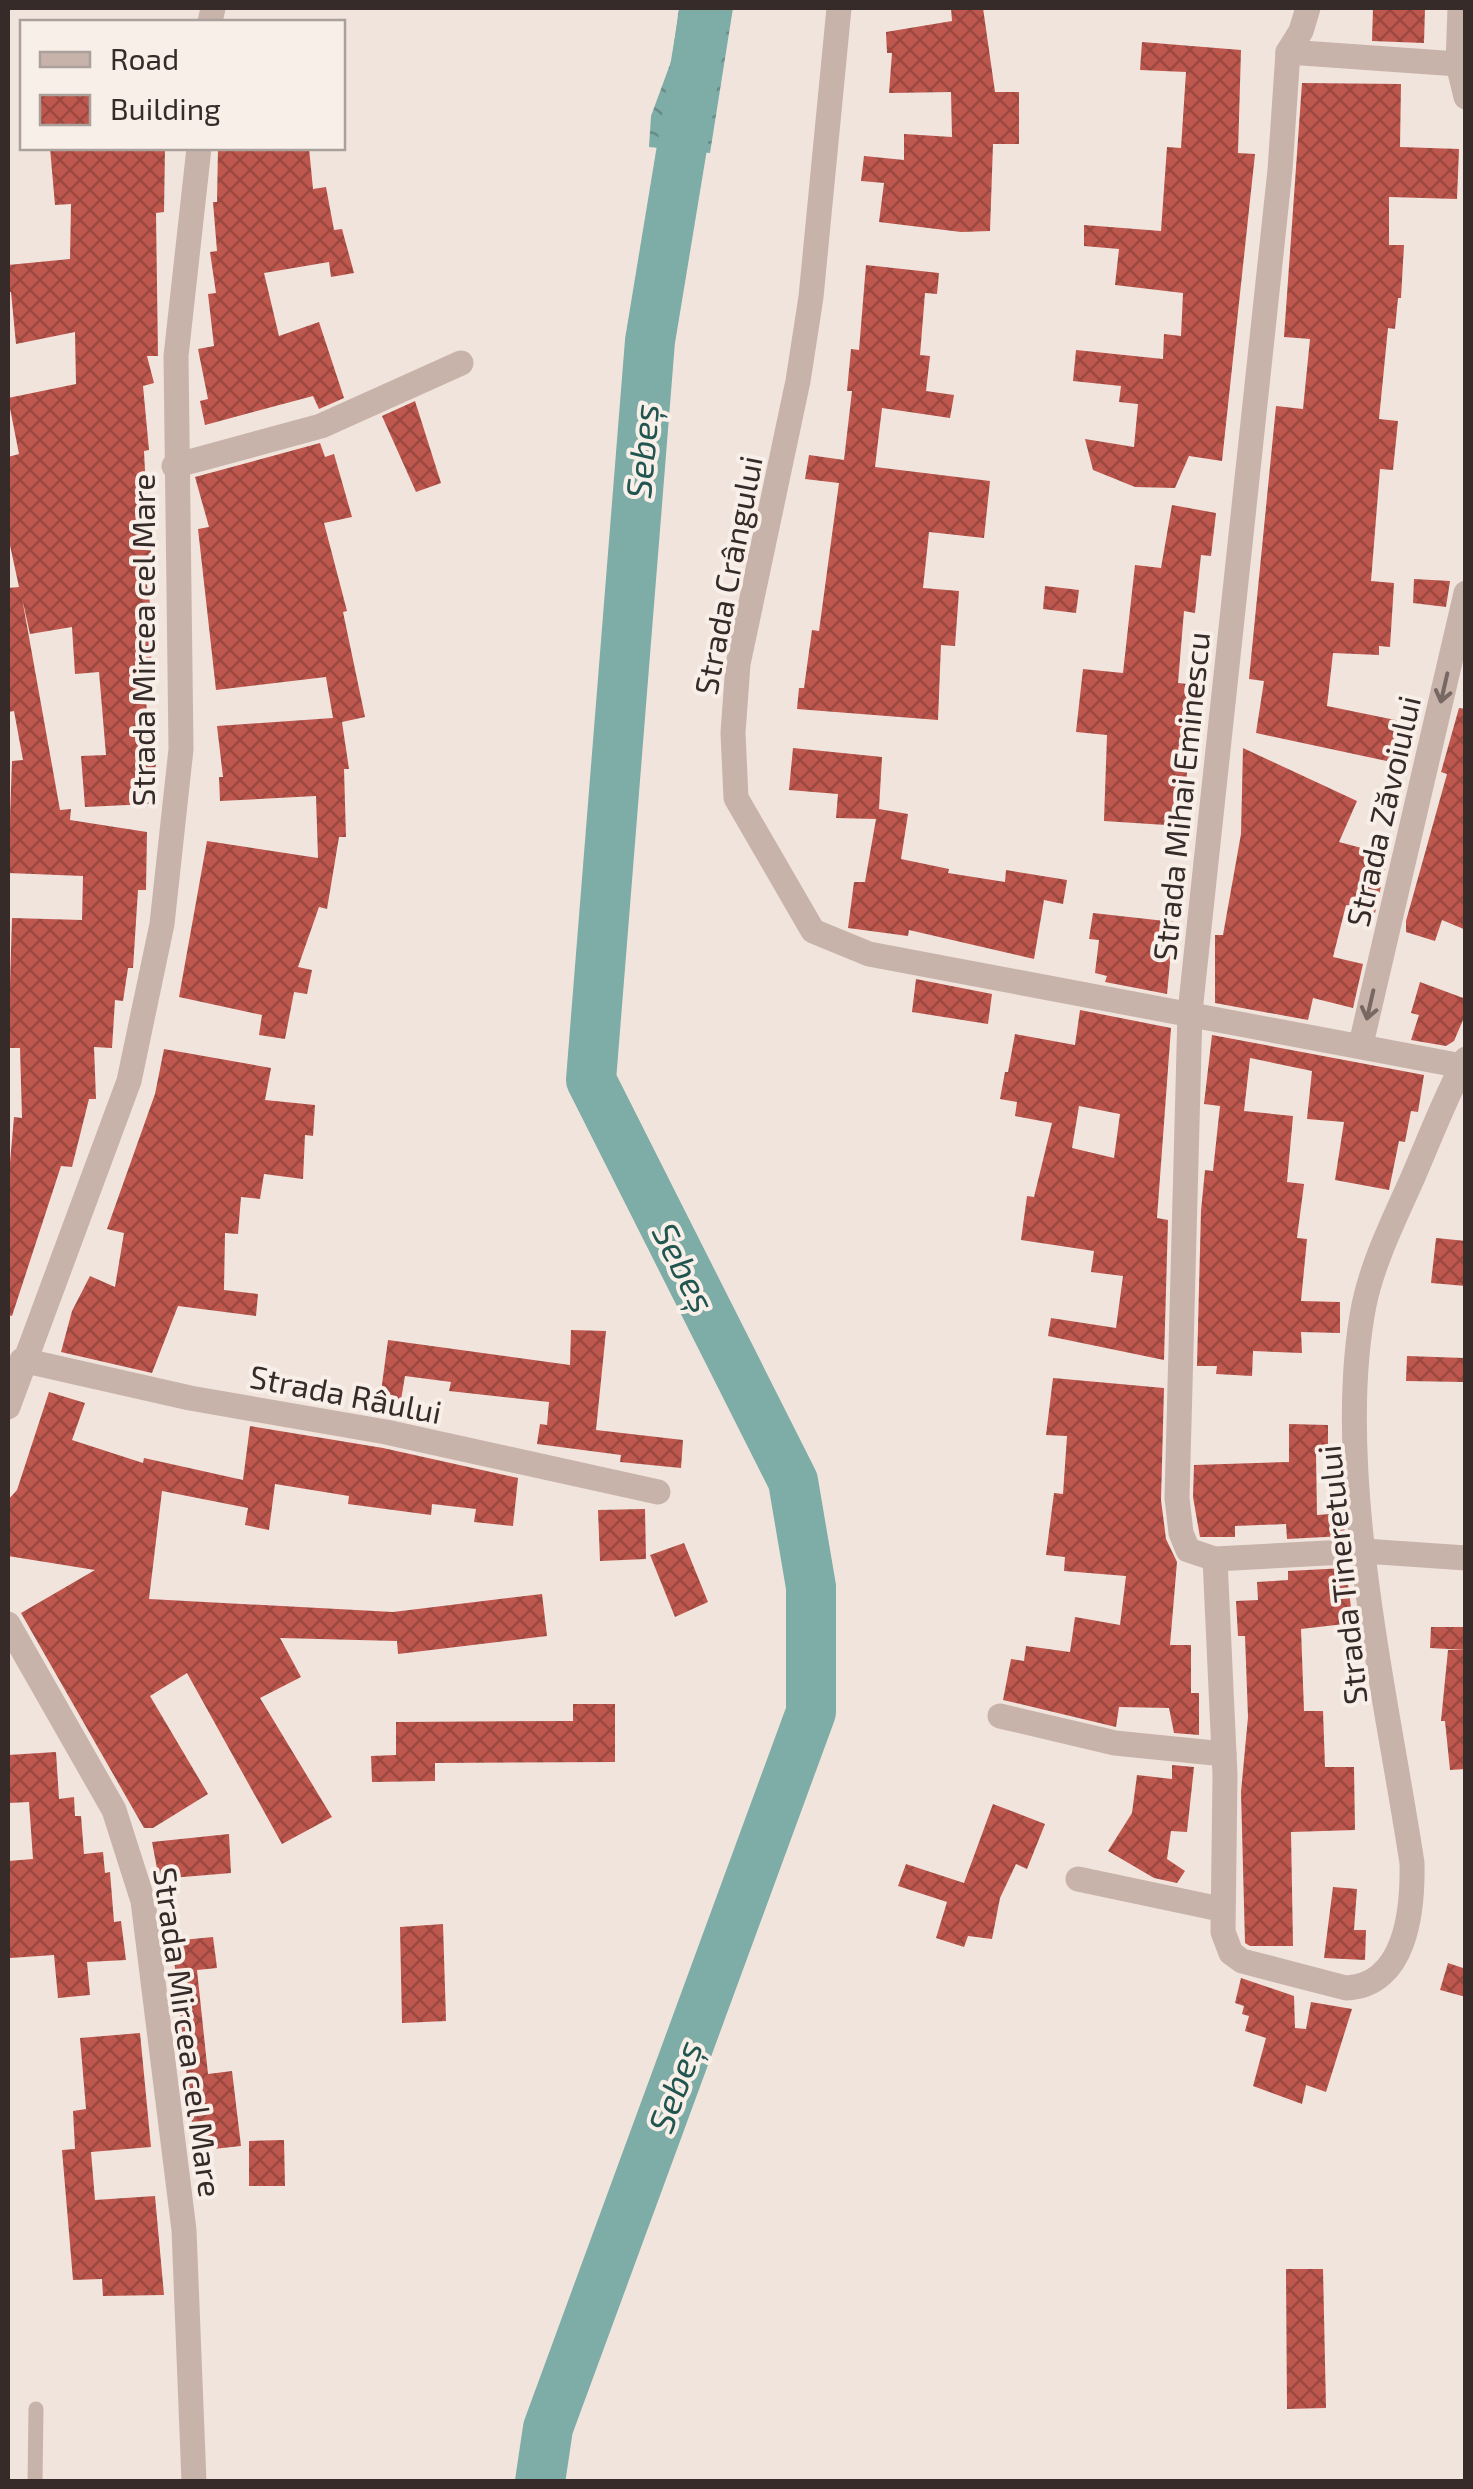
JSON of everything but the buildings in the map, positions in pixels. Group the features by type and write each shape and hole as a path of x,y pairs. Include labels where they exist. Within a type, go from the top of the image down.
{"street":[{"name":"Strada Crângului","path":"839,8 801,364 738,664 732,734 736,798 813,931 839,945 1464,1062"},
{"path":"1308,8 1302,31 1288,52 1458,64"},
{"path":"1460,8 1458,64 1466,97"},
{"name":"Strada Mihai Eminescu","path":"1215,1559 1188,1550 1181,1533 1178,1498 1190,1012 1278,189 1288,52"},
{"name":"Strada Mircea cel Mare","path":"8,1407 22,1360 129,1081 162,924 182,749 174,466 176,356 199,150"},
{"path":"174,466 322,426 461,363"},
{"name":"Strada Zăvoiului","path":"1362,1044 1466,593"},
{"name":"Strada Tineretului","path":"1220,1909 1227,1943 1242,1961 1346,1988 1361,1987 1388,1970 1405,1932 1413,1897 1412,1863 1364,1551 1356,1362 1364,1302 1382,1248 1464,1062"},
{"name":"Strada Râului","path":"22,1360 190,1398 386,1432 658,1492"},
{"path":"1078,1879 1220,1909 1224,1754 1215,1559 1364,1551 1466,1558"},
{"name":"Strada Mircea cel Mare","path":"8,1624 114,1810 143,1902 183,2212 194,2482"},
{"path":"1000,1716 1114,1743 1224,1754"}],"lane":[{"path":"35,2482 36,2409"}],"water":[{"path":"679,8 733,8 710,153 649,147 651,116 672,59"}],"waterway":[{"name":"Sebeș","path":"540,2482 548,2428 811,1712 811,1587 793,1481 591,1080 650,341 705,8"}]}
